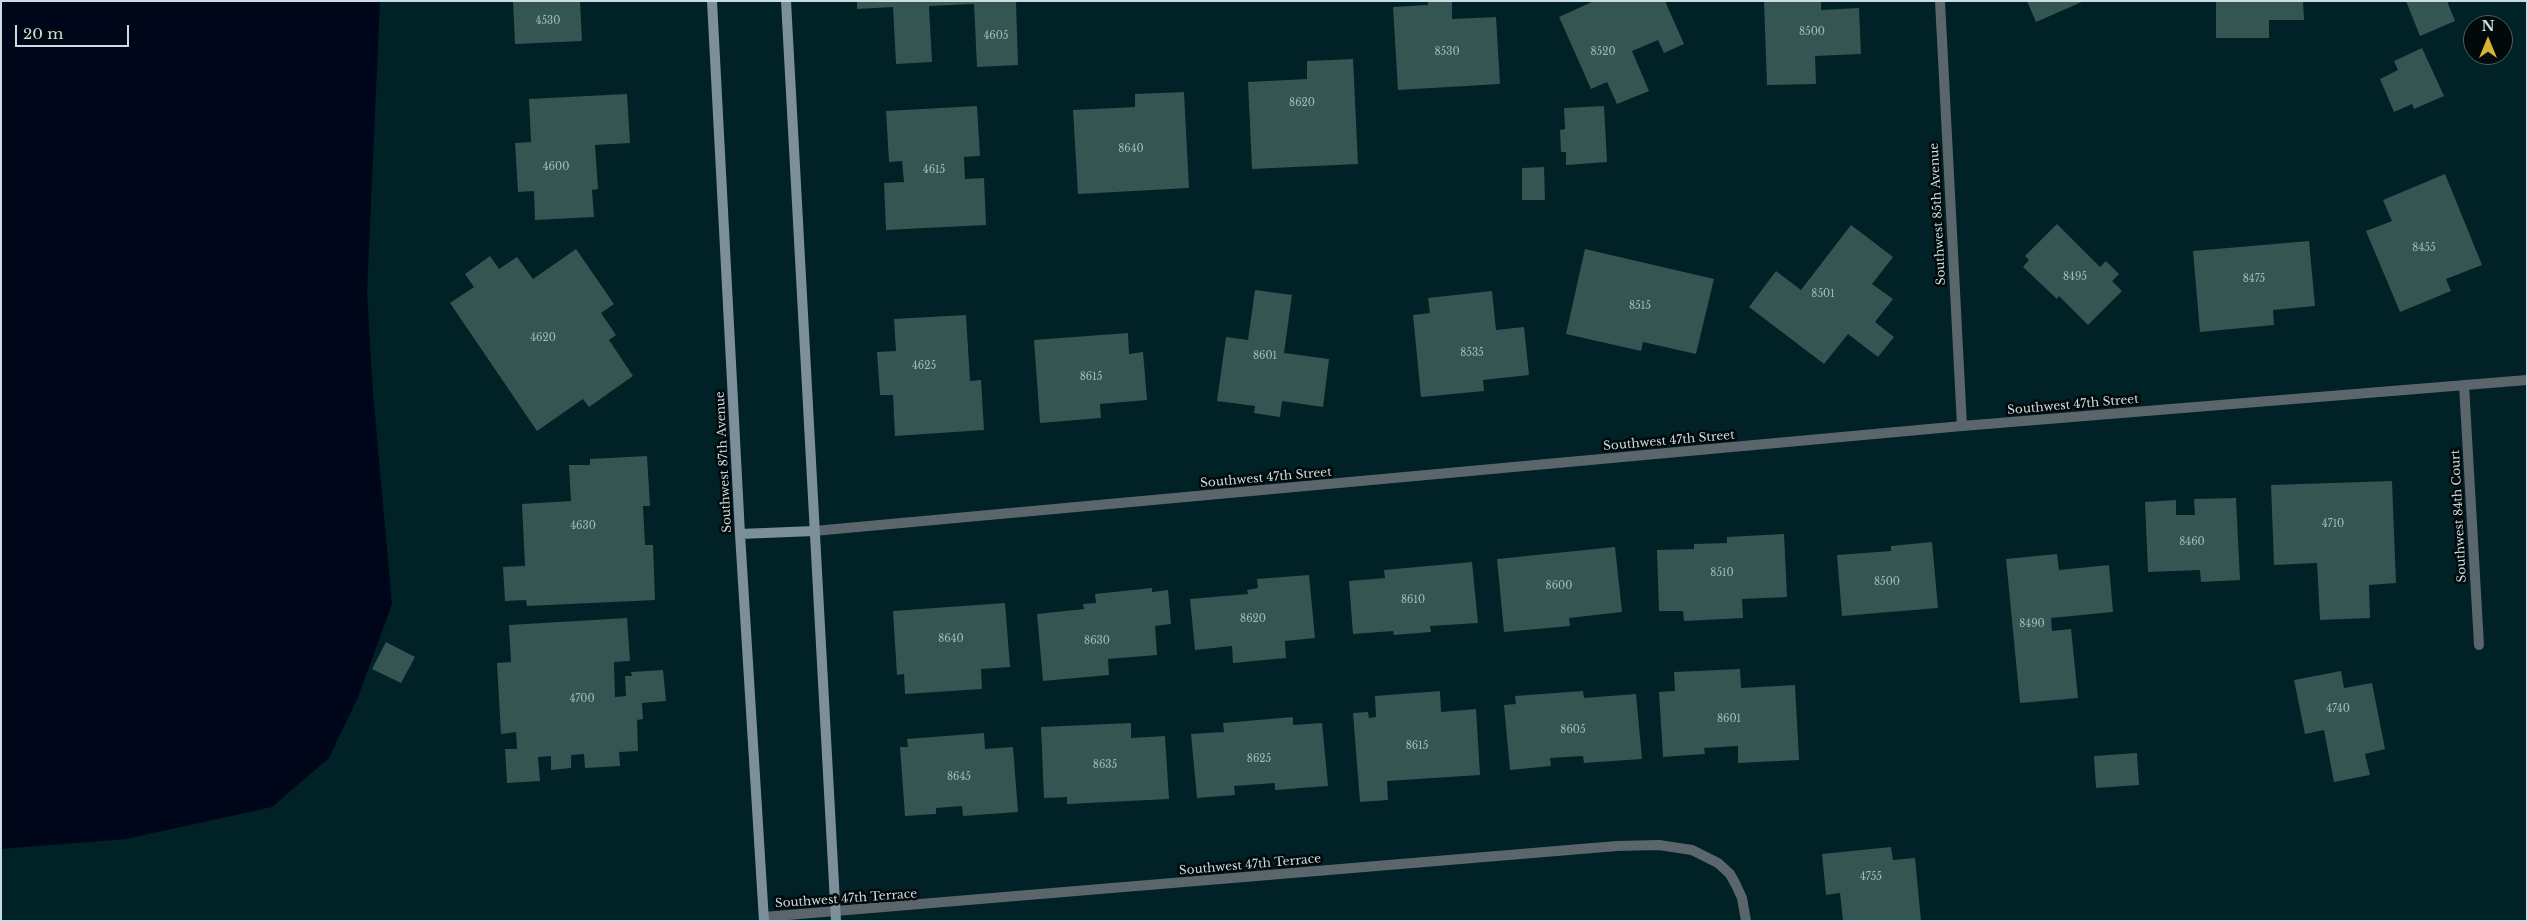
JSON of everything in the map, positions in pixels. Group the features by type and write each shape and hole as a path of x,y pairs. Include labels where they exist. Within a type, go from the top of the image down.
{"main road":[{"name":"Southwest 87th Avenue","path":"712,1 740,534 764,919"},
{"path":"786,1 835,917"},
{"path":"740,534 814,531"}],"street":[{"name":"Southwest 85th Avenue","path":"1940,1 1962,426"},
{"name":"Southwest 47th Street","path":"814,531 1962,426 2527,380"},
{"name":"Southwest 84th Court","path":"2464,385 2479,645"},
{"name":"Southwest 47th Terrace","path":"764,919 835,917 1639,845 1668,846 1692,850 1718,863 1730,874 1742,898 1746,921"}],"water":[{"path":"1,1 380,1 367,293 373,393 392,604 358,697 329,758 272,807 126,839 1,849"}],"building":[{"path":"513,1 580,1 582,41 515,44"},
{"path":"857,1 1016,1 1018,65 977,67 974,4 929,6 932,62 896,64 893,7 857,9"},
{"path":"1428,1 1452,1 1452,19 1496,17 1500,84 1398,90 1393,7 1428,5"},
{"path":"1594,1 1665,1 1684,44 1664,53 1658,40 1632,51 1649,91 1617,104 1607,82 1591,89 1559,17"},
{"path":"1764,1 1821,1 1821,10 1859,8 1861,54 1815,56 1816,84 1767,85"},
{"path":"2027,1 2084,1 2036,22"},
{"path":"2216,1 2303,1 2304,20 2269,20 2269,38 2216,38"},
{"path":"2406,1 2447,1 2455,21 2420,36"},
{"path":"2422,48 2444,96 2414,109 2412,104 2394,112 2380,79 2398,70 2394,61"},
{"path":"1353,59 1358,164 1252,169 1248,82 1307,79 1307,61"},
{"path":"1184,92 1189,188 1078,194 1073,110 1135,107 1135,94"},
{"path":"627,94 630,143 595,145 598,189 592,190 594,217 535,220 534,191 518,192 515,143 531,142 529,99"},
{"path":"977,106 980,156 964,157 965,179 984,178 986,225 886,230 884,183 904,182 902,161 889,162 886,111"},
{"path":"1604,106 1607,162 1566,165 1566,152 1561,152 1560,130 1565,129 1564,108"},
{"path":"1544,167 1545,200 1522,200 1522,168"},
{"path":"2445,174 2482,265 2446,279 2451,291 2400,312 2366,231 2392,221 2383,200"},
{"path":"2057,224 2100,267 2106,261 2119,274 2112,281 2122,291 2088,325 2059,296 2057,299 2023,267 2029,260 2025,256"},
{"path":"1851,225 1893,257 1872,284 1893,299 1875,322 1894,337 1878,357 1848,334 1824,364 1749,307 1776,271 1801,290"},
{"path":"2309,241 2315,306 2273,310 2274,325 2200,332 2193,251"},
{"path":"576,249 614,304 601,313 616,335 609,340 633,376 589,407 583,399 537,431 450,303 474,287 465,274 490,256 499,269 517,257 533,279"},
{"path":"1585,249 1714,279 1696,354 1643,342 1641,351 1566,334"},
{"path":"1255,290 1292,295 1284,353 1329,359 1323,407 1282,401 1280,417 1254,413 1255,406 1217,401 1226,337 1248,340"},
{"path":"1492,291 1496,330 1524,327 1529,375 1483,380 1484,391 1421,397 1413,315 1430,313 1428,298"},
{"path":"966,315 970,381 981,380 984,430 895,436 893,395 880,395 877,352 896,351 894,319"},
{"path":"1128,333 1129,354 1143,352 1147,400 1100,404 1101,418 1040,423 1034,340"},
{"path":"647,456 650,506 643,506 645,545 653,545 655,600 527,606 526,600 505,601 503,567 525,566 522,504 571,501 569,465 590,465 590,459"},
{"path":"2392,481 2396,583 2369,585 2370,618 2320,620 2317,563 2274,565 2271,485"},
{"path":"2236,498 2240,580 2201,582 2200,570 2148,572 2145,502 2176,500 2176,515 2195,515 2194,499"},
{"path":"1784,534 1787,597 1742,599 1743,618 1684,621 1683,611 1659,611 1657,550 1694,549 1694,544 1727,543 1727,537"},
{"path":"1932,542 1938,608 1842,616 1837,555 1891,551 1891,546"},
{"path":"1615,547 1622,612 1569,618 1570,626 1504,632 1497,559"},
{"path":"2057,554 2059,570 2109,565 2113,612 2051,618 2052,631 2071,629 2078,698 2020,703 2006,559"},
{"path":"1472,562 1478,623 1430,626 1431,632 1394,635 1393,631 1353,634 1349,581 1385,578 1384,570"},
{"path":"1309,575 1315,638 1285,641 1286,658 1233,663 1232,646 1195,650 1190,599 1248,594 1247,590 1258,588 1257,579"},
{"path":"1152,588 1152,592 1168,590 1171,624 1155,626 1157,655 1108,659 1109,675 1043,681 1037,614 1084,609 1083,604 1096,603 1095,594"},
{"path":"1005,603 1010,667 981,669 982,689 905,694 904,674 897,675 893,611"},
{"path":"627,618 630,661 614,662 615,697 626,696 625,676 632,676 631,672 663,670 666,701 642,703 643,719 637,720 638,751 619,752 620,766 585,768 584,754 571,755 571,768 551,770 551,756 538,757 540,781 507,783 505,749 517,749 516,732 501,734 497,663 511,662 509,625"},
{"path":"386,642 415,657 401,683 372,669"},
{"path":"1740,669 1741,688 1795,685 1799,760 1738,763 1738,746 1704,748 1705,754 1663,757 1659,692 1675,691 1674,672"},
{"path":"2341,671 2344,688 2372,683 2385,749 2365,754 2370,775 2334,782 2324,730 2305,734 2294,680"},
{"path":"1440,691 1441,712 1476,709 1480,775 1387,781 1388,800 1360,802 1353,713 1368,712 1369,718 1376,717 1375,696"},
{"path":"1583,691 1584,698 1636,694 1642,759 1584,763 1583,756 1550,758 1551,766 1510,770 1504,705 1516,704 1515,696"},
{"path":"1293,717 1293,725 1322,723 1328,786 1275,790 1275,783 1234,786 1235,795 1197,798 1191,734 1224,732 1223,723"},
{"path":"1131,723 1131,738 1165,736 1169,799 1067,804 1067,797 1044,798 1041,727"},
{"path":"984,733 985,749 1013,747 1018,812 963,816 962,806 936,808 936,814 905,816 900,747 908,747 907,739"},
{"path":"2137,753 2139,785 2096,788 2094,756"},
{"path":"1891,847 1893,860 1915,858 1921,921 1843,921 1840,893 1826,895 1822,854"}]}
